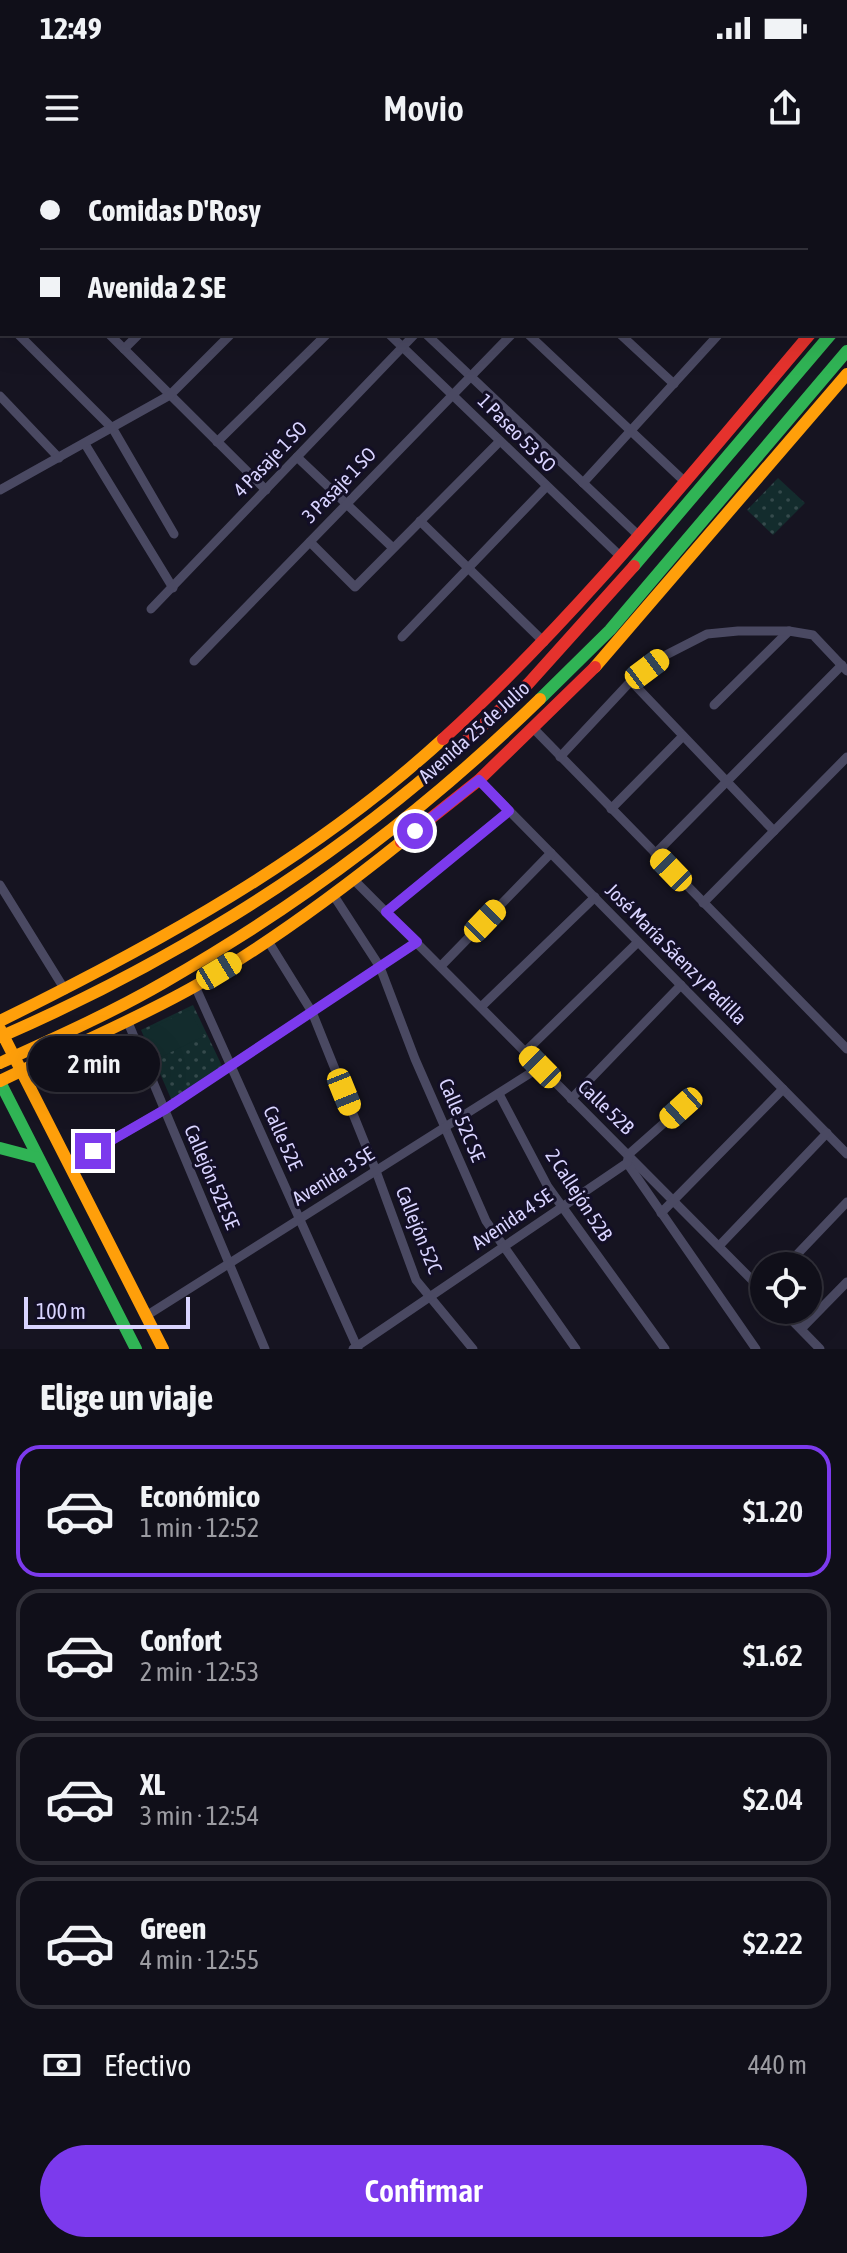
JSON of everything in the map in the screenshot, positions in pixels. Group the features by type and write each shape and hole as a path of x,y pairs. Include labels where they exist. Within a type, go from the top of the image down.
{"main road":[{"name":"Avenida 25 de Julio","path":"0,1021 65,990 223,902 313,841 400,775 470,714 544,642 808,336"},
{"name":"Avenida 25 de Julio","path":"0,1037 131,973 231,916 323,856 415,785 493,717 571,639 829,336"},
{"name":"Avenida 25 de Julio","path":"0,1063 37,1048 143,994 243,936 443,788 589,651 847,351"},
{"name":"Avenida 25 de Julio","path":"0,1081 195,986 268,941 334,896 479,780 606,656 847,374"},
{"path":"415,831 443,788"},
{"path":"18,1012 16,1022 20,1041 34,1060 40,1063"},
{"path":"0,1029 163,1349"},
{"path":"0,1081 136,1349"},
{"path":"0,1148 38,1158"}],"street":[{"path":"20,336 113,429 174,534"},
{"path":"111,336 266,490"},
{"path":"124,349 137,336"},
{"path":"0,490 170,395 229,336"},
{"path":"217,442 325,336"},
{"name":"1 Paseo 53 SO","path":"391,336 620,556"},
{"name":"4 Pasaje 1 SO","path":"151,609 413,336"},
{"path":"428,336 638,535"},
{"name":"3 Pasaje 1 SO","path":"194,661 510,336"},
{"path":"530,336 684,481"},
{"path":"622,336 674,384"},
{"path":"583,483 716,336"},
{"path":"0,396 59,458"},
{"path":"310,542 355,587 500,441"},
{"path":"85,444 173,588"},
{"path":"297,457 393,548"},
{"path":"402,637 546,487"},
{"path":"420,521 544,642"},
{"path":"560,757 631,681 664,656 707,634 789,631 813,635 844,668 655,854"},
{"path":"714,705 789,631"},
{"path":"631,681 774,831"},
{"path":"533,728 847,1049"},
{"path":"611,809 683,736"},
{"path":"703,903 847,757"},
{"name":"José María Sáenz y Padilla","path":"479,780 847,1154"},
{"path":"386,912 509,811"},
{"path":"441,966 551,853"},
{"name":"Calle 52B","path":"354,880 628,1159 750,1276"},
{"path":"0,885 65,990"},
{"name":"Calle 52C SE","path":"334,896 380,967 486,1221 576,1349"},
{"path":"481,1007 595,897"},
{"name":"Callejón 52C","path":"268,941 312,1012 416,1280 473,1349"},
{"path":"69,1165 164,1110 417,942"},
{"path":"525,1052 638,942"},
{"path":"571,1099 681,985"},
{"name":"Calle 52E","path":"195,986 356,1348"},
{"name":"Callejón 52E SE","path":"127,1020 265,1349"},
{"name":"Avenida 3 SE","path":"146,1316 540,1067"},
{"path":"661,1213 783,1089"},
{"name":"2 Callejón 52B","path":"499,1094 561,1208 665,1349"},
{"name":"Avenida 4 SE","path":"356,1348 628,1159 681,1108"},
{"path":"719,1246 827,1133"},
{"path":"628,1159 661,1213 756,1349"},
{"path":"799,1252 847,1202"},
{"path":"801,1329 847,1282"},
{"path":"796,1324 820,1349"}],"green space":[{"path":"778,478 805,503 773,535 747,510"},
{"path":"193,1005 223,1068 172,1101 141,1030"},
{"path":"189,1010 204,1036 159,1058 145,1031"}],"traffic: fast":[{"path":"634,566 829,336"},
{"path":"540,699 610,630 847,351"},
{"path":"0,1082 136,1349"},
{"path":"0,1148 38,1158"}],"traffic: slow":[{"path":"595,667 847,374"},
{"path":"0,1063 143,994 214,953 313,888 453,779 540,699"},
{"path":"0,1021 117,961 232,896 341,822 443,739"},
{"path":"0,1037 118,981 232,916 342,843 444,761"},
{"path":"0,1081 149,1011 224,969 302,918 401,842"},
{"path":"0,1029 163,1349"}],"traffic: jam":[{"path":"443,739 493,692 587,593 808,336"},
{"path":"444,761 528,684 634,566"},
{"path":"401,842 479,780 595,667"}],"route":[{"path":"93,1151 164,1110 417,942 386,912 509,811 479,780 415,831"}]}
